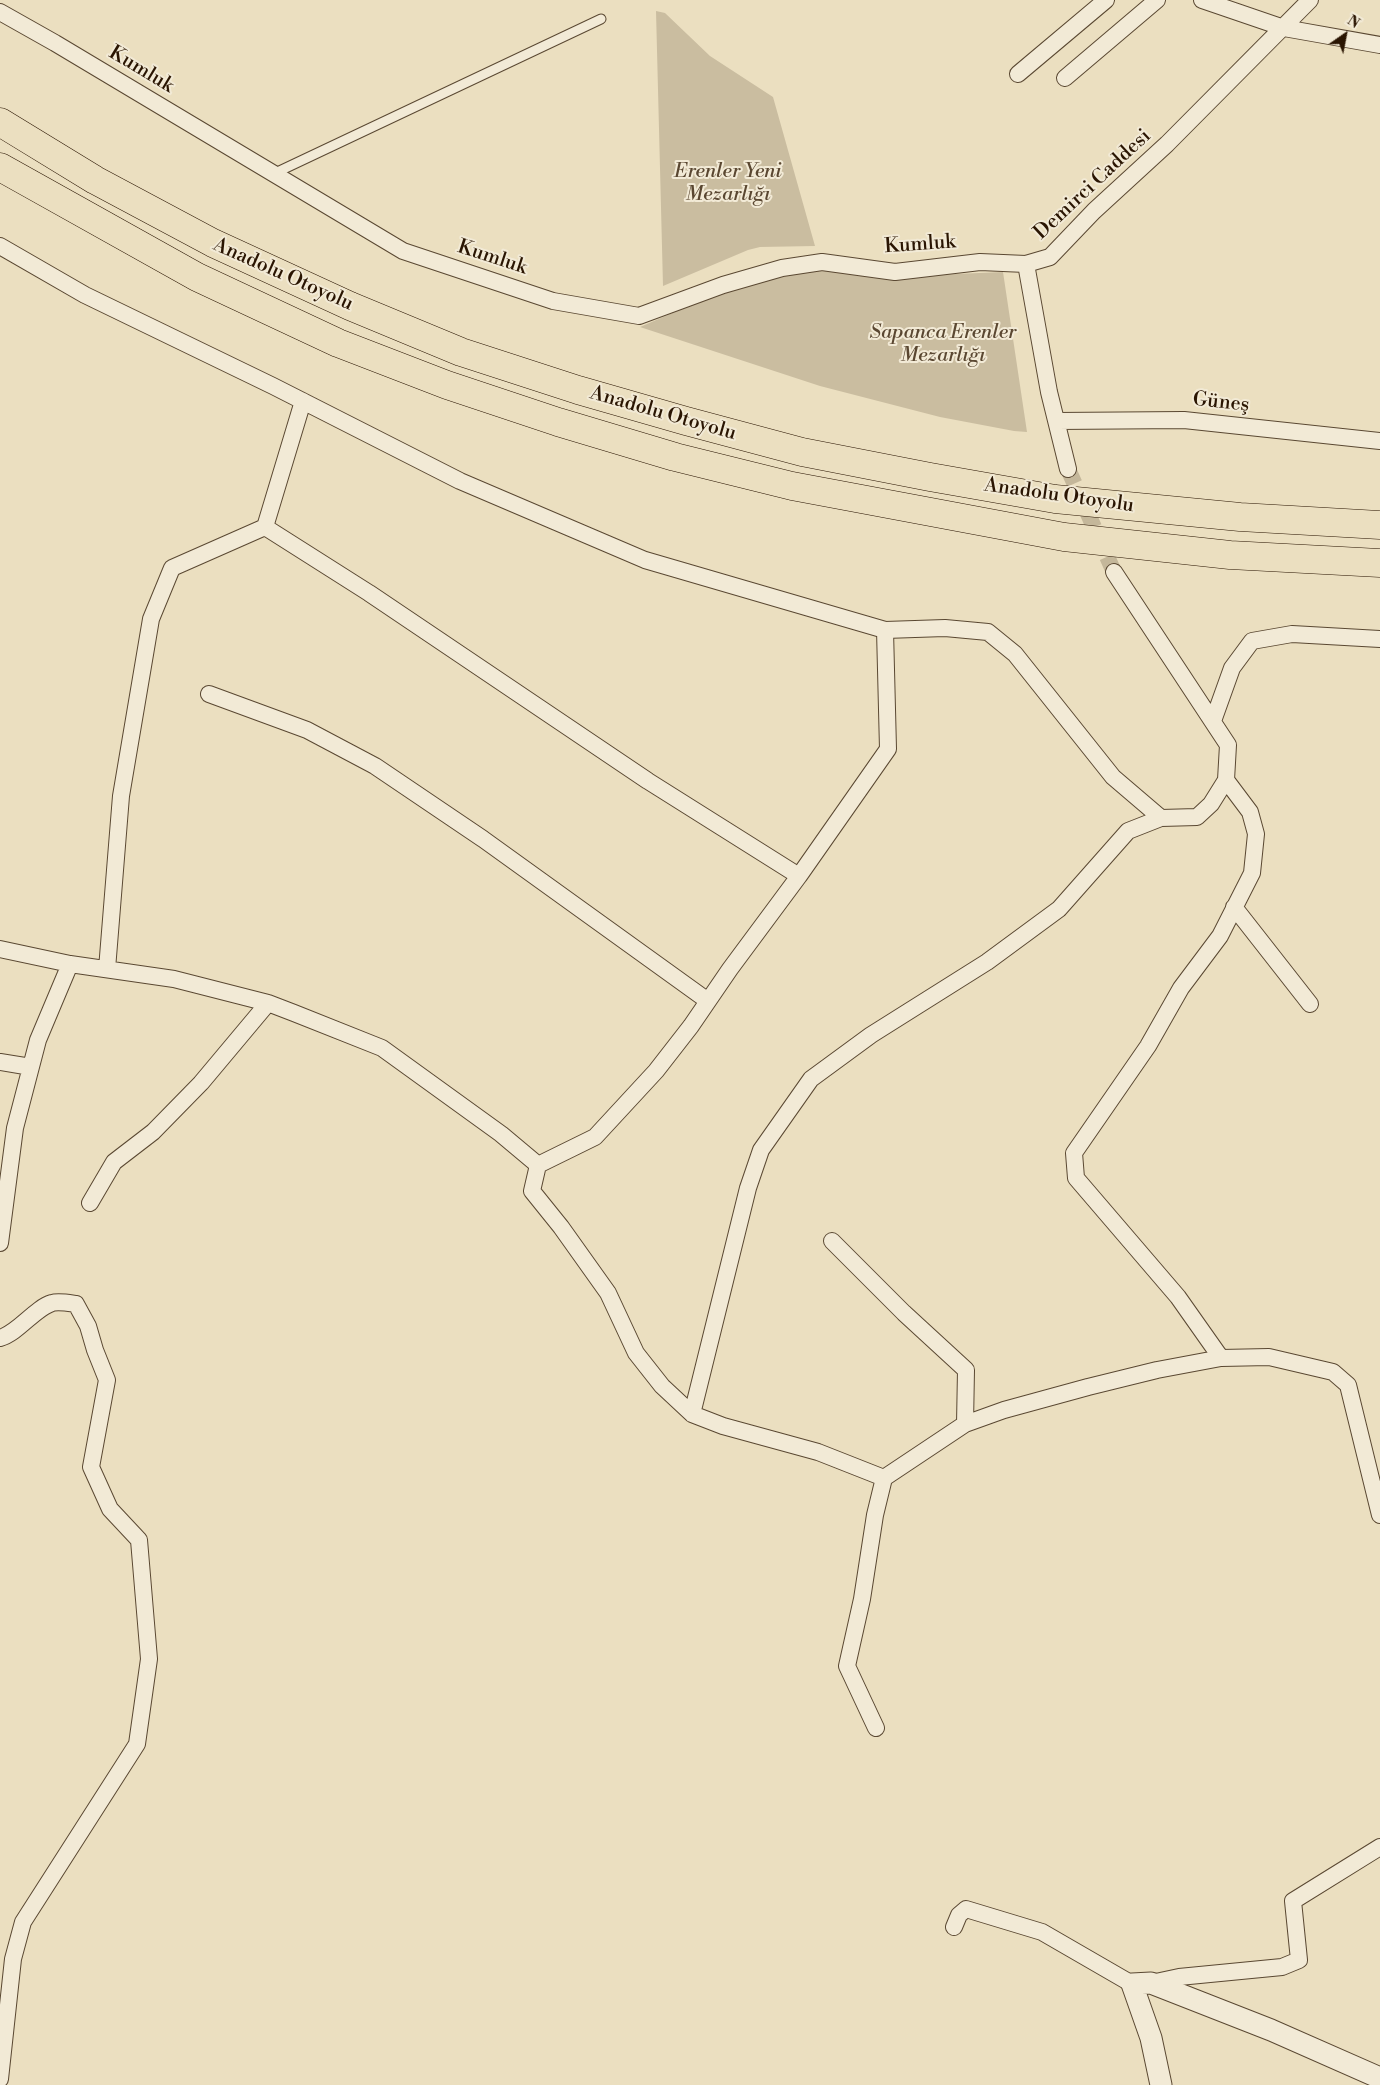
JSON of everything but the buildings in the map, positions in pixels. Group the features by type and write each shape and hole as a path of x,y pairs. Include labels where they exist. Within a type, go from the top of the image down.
{"highway":[{"name":"Anadolu Otoyolu","path":"0,122 95,180 212,243 350,306 461,352 686,422 802,452 1055,499 1240,517 1380,525"},
{"name":"Anadolu Otoyolu","path":"0,167 197,277 338,343 447,385 558,422 675,457 792,486 1064,537 1230,555 1380,563"}],"street":[{"path":"1018,74 1106,0"},
{"path":"1065,78 1157,0"},
{"path":"1202,0 1284,28 1380,44"},
{"name":"Demirci Caddesi","path":"1068,469 1048,392 1026,264 1050,258 1094,211 1167,144 1310,0"},
{"name":"Kumluk","path":"0,12 403,252 554,301 639,316 732,282 782,268 822,262 895,272 980,262 1026,264"},
{"path":"0,246 85,295 303,401 460,481 645,560 885,630 945,628 988,632 1015,654 1113,777 1161,818"},
{"path":"107,969 121,796 152,619 172,568 265,527 303,401"},
{"name":"Güneş","path":"1057,421 1184,420 1380,441"},
{"path":"265,527 370,593 648,781 799,876"},
{"path":"692,1414 748,1188 761,1150 811,1079 871,1035 987,962 1059,910 1128,831 1161,818 1197,816 1211,804 1226,780 1228,745 1114,572"},
{"path":"538,1165 595,1137 656,1071 799,876 888,749 885,630"},
{"path":"1213,722 1232,668 1252,641 1292,634 1380,639"},
{"path":"209,694 307,730 375,766 483,839 708,1001"},
{"path":"1222,1358 1178,1297 1076,1178 1074,1153 1143,1054 1181,988 1220,936 1252,873 1256,834 1250,812 1226,780"},
{"path":"1234,907 1310,1004"},
{"path":"0,949 70,964 174,979 268,1003 382,1048 501,1134 538,1165"},
{"path":"0,1243 15,1128 38,1040 70,964"},
{"path":"90,1203 114,1162 152,1132 201,1083 268,1003"},
{"path":"0,1062 31,1067"},
{"path":"538,1165 532,1191 561,1226 608,1293 636,1353 662,1386 692,1414 723,1426 818,1452 884,1478"},
{"path":"832,1241 904,1313 966,1370 965,1424"},
{"path":"0,1338 7,1336 52,1302 76,1304 88,1326 107,1380 90,1467 110,1509 138,1540 149,1660 137,1744 23,1922 13,1959 0,2079"},
{"path":"876,1728 847,1666 862,1599 875,1515 884,1478 965,1424 1004,1410 1158,1370 1222,1358 1269,1357 1332,1372 1348,1385 1380,1514"},
{"path":"1141,1983 1179,1977 1282,1967 1299,1960 1293,1901 1380,1847"},
{"path":"954,1927 959,1915 966,1909 1042,1932 1141,1983 1272,2030 1380,2078"},
{"path":"1141,1983 1161,2085"}],"lane":[{"path":"273,174 601,19"}],"green space":[{"name":"Erenler Yeni Mezarlığı","path":"656,11 665,13 710,56 773,97 815,246 760,247 748,250 663,286"},
{"name":"Sapanca Erenler Mezarlığı","path":"823,268 907,276 1003,272 1027,432 940,417 820,386 640,327 728,289"}],"tunnel":[{"path":"1068,469 1114,572"}]}
